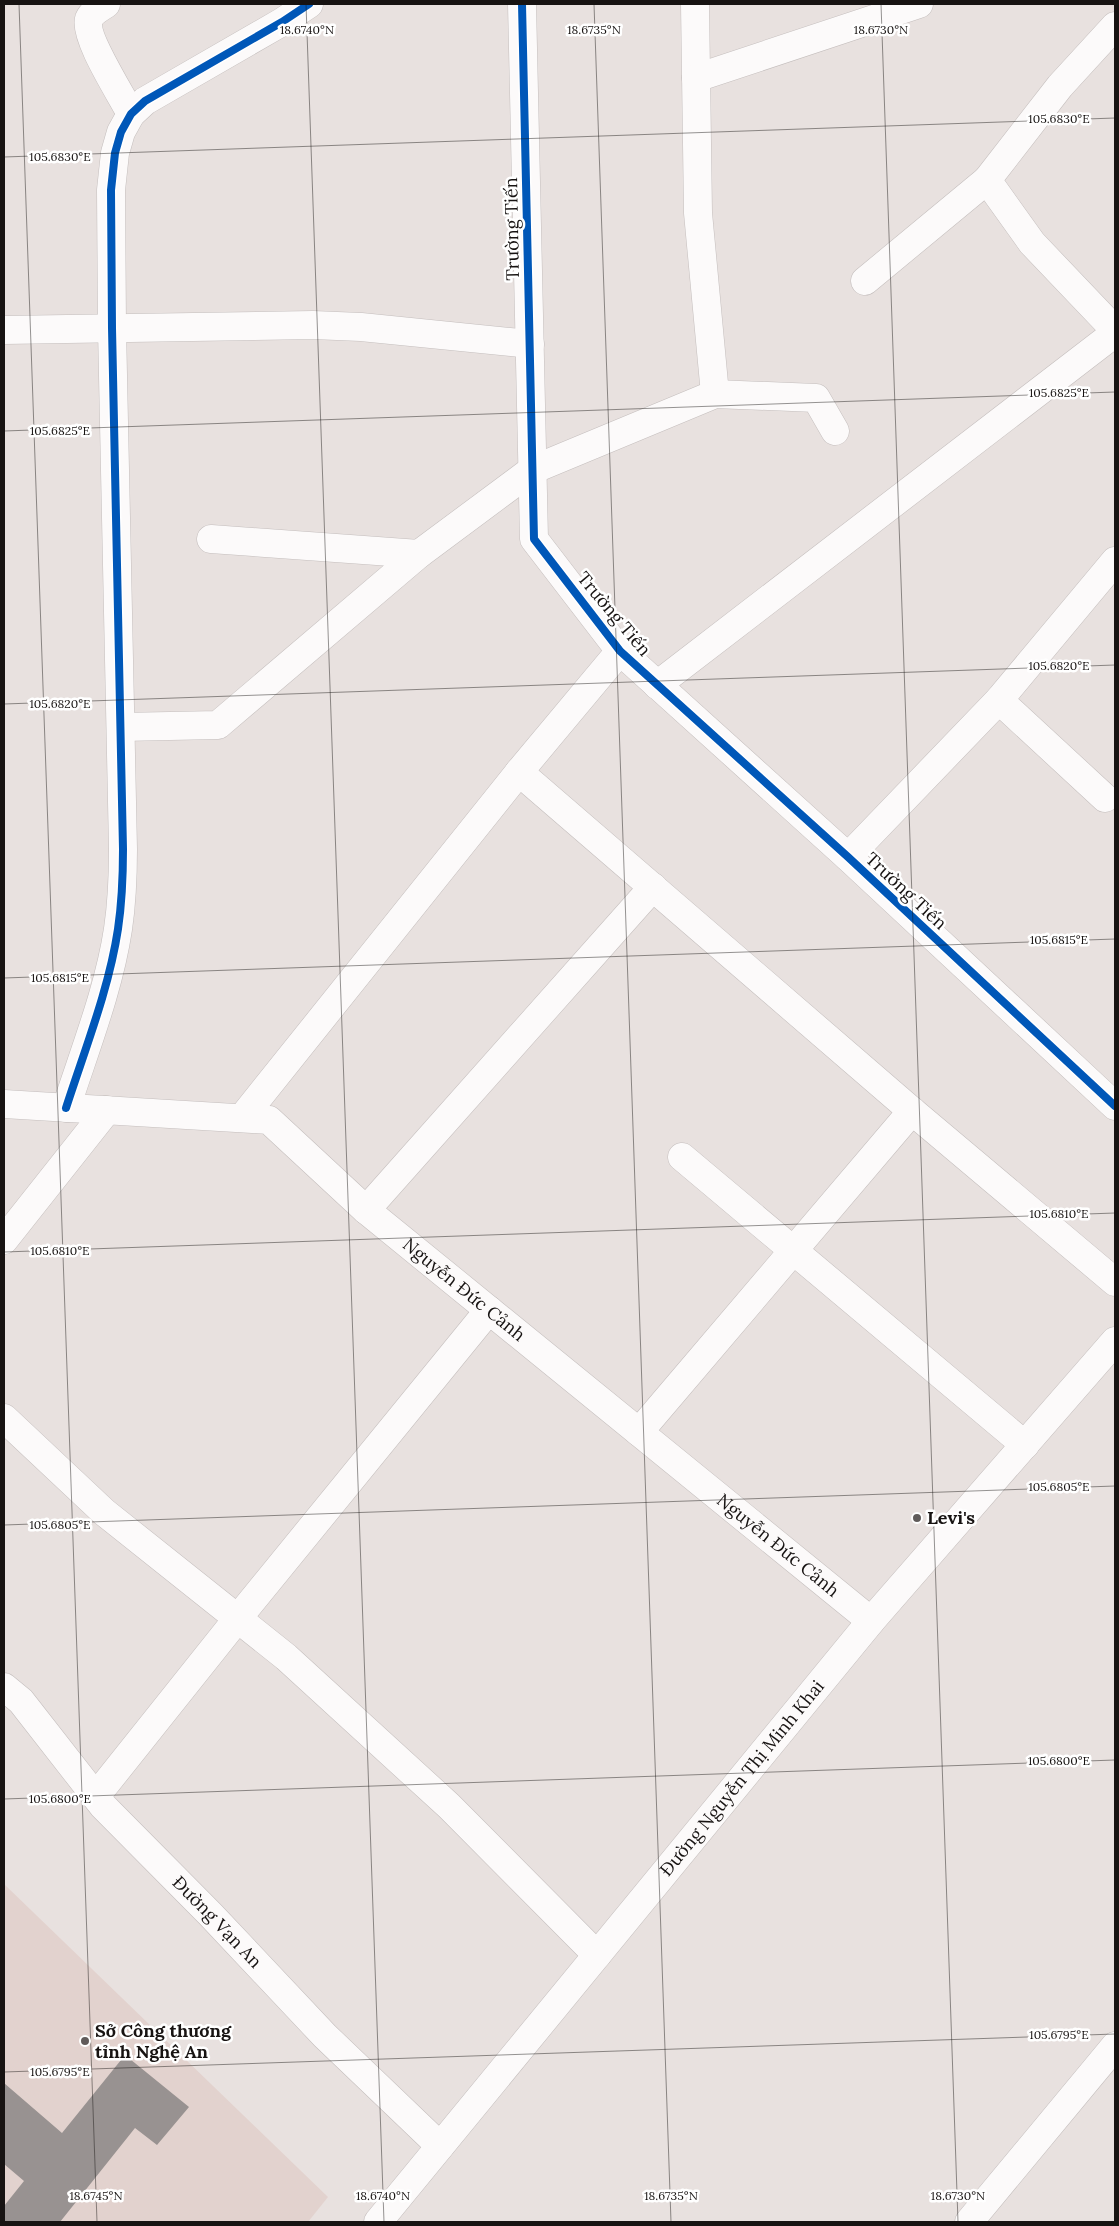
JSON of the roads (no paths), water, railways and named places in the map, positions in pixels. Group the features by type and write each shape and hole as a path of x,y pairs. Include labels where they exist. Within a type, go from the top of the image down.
{"street":[{"path":"106,4 93,14 89,20 89,37 131,114"},
{"path":"66,1108 108,974 118,930 123,890 124,849 112,328 112,171 115,153 121,132 131,114 145,101 282,22 309,4"},
{"name":"Trường Tiến","path":"522,4 534,538 620,650 848,857 1115,1106"},
{"path":"695,4 698,213 714,394"},
{"path":"696,78 919,4"},
{"path":"865,281 987,180 1060,86 1115,26"},
{"path":"657,685 1115,331 1032,243 987,180"},
{"path":"4,330 313,325 361,327 530,344"},
{"path":"121,727 218,725 419,554 532,470 714,394 816,398 835,431"},
{"path":"212,539 419,554"},
{"path":"848,857 999,700 1115,561"},
{"path":"242,1118 519,772 620,650"},
{"path":"999,700 1105,798"},
{"path":"519,772 912,1111 1115,1282"},
{"path":"366,1210 653,887"},
{"name":"Nguyễn Đức Cảnh","path":"4,1104 269,1120 366,1210 871,1621"},
{"path":"4,1240 107,1110"},
{"path":"639,1432 912,1111"},
{"path":"682,1157 1025,1445"},
{"path":"96,1796 238,1618 489,1310"},
{"name":"Đường Nguyễn Thị Minh Khai","path":"378,2222 871,1621 1115,1341"},
{"path":"4,1418 104,1512 286,1656 449,1806 597,1955"},
{"name":"Đường Vạn An","path":"4,1687 21,1701 96,1796 325,2036 440,2146"},
{"path":"969,2222 1115,2046"}],"place":[{"name":"Levi's","path":"917,1518"},
{"name":"Sở Công thương tỉnh Nghệ An","path":"85,2041"}]}
